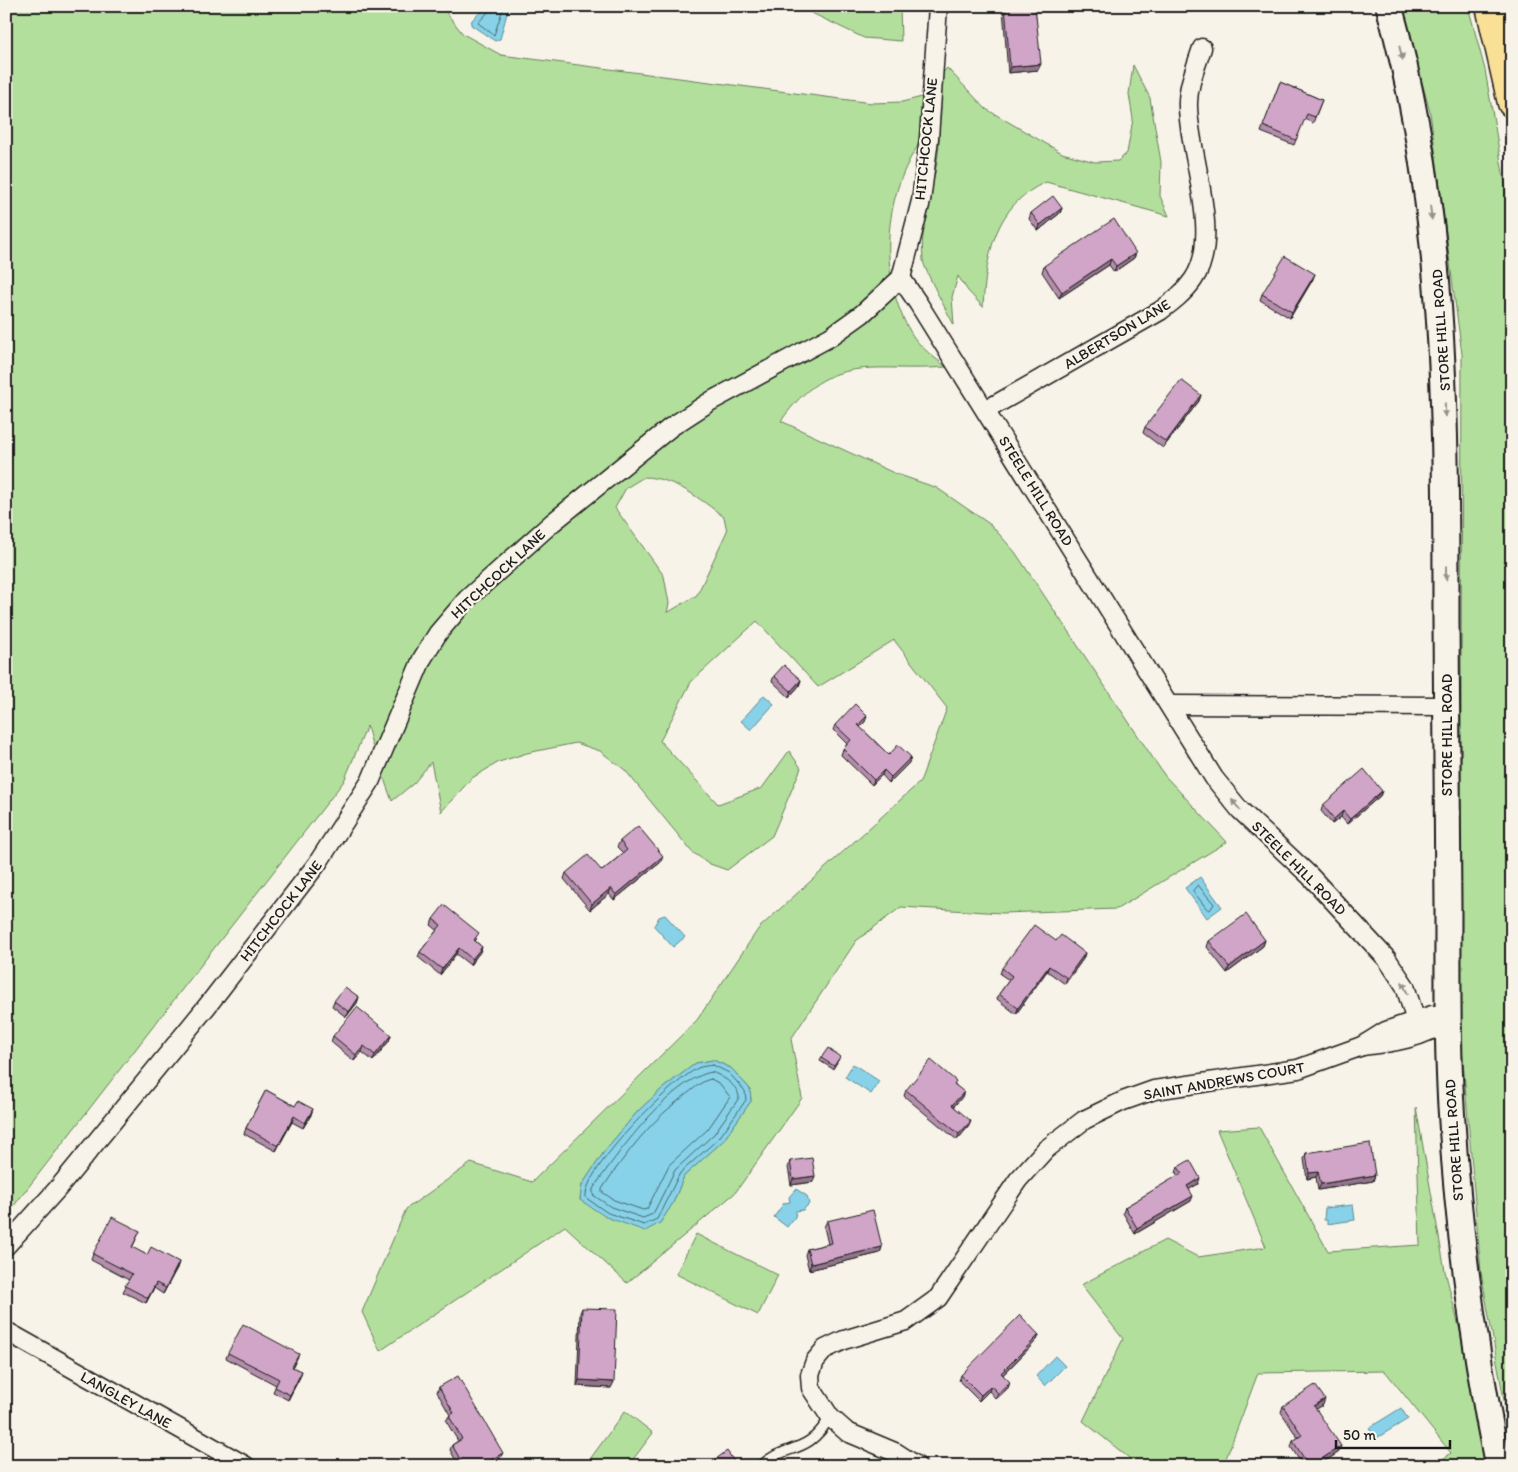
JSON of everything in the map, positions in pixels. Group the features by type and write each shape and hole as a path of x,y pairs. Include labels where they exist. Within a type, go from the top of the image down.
{"highway":[{"path":"1490,6 1512,103"}],"main road":[{"name":"STORE HILL ROAD","path":"1390,6 1405,69 1427,180 1439,288 1445,417 1448,1020 1452,1120 1462,1232 1476,1342 1498,1466"}],"street":[{"name":"HITCHCOCK LANE","path":"6,1246 60,1186 177,1043 317,864 370,782 422,659 438,634 467,599 552,523 671,426 711,401 830,337 862,314 901,278 921,201 929,138 938,6"},
{"name":"ALBERTSON LANE","path":"986,410 1160,311 1180,296 1194,278 1202,262 1206,226 1188,107 1189,86 1202,48"},
{"name":"STEELE HILL ROAD","path":"901,278 986,410 1214,778 1240,810 1310,876 1387,959 1405,986 1418,1027"},
{"path":"1169,705 1447,706"},
{"name":"SAINT ANDREWS COURT","path":"917,1466 897,1453 847,1432 830,1417 811,1388 810,1375 815,1361 825,1348 844,1340 906,1321 938,1298 1018,1180 1045,1150 1084,1120 1123,1101 1154,1090 1298,1069 1362,1046 1386,1031 1418,1027 1432,1015 1448,1020"},
{"name":"LANGLEY LANE","path":"6,1331 246,1466"}],"lane":[{"path":"761,1466 777,1455 801,1447 812,1440 822,1432 830,1417"}],"green space":[{"path":"6,6 441,6 463,34 501,55 872,103 902,102 922,97 947,68 986,109 1062,153 1095,162 1118,161 1127,153 1133,119 1129,94 1133,65 1150,98 1161,162 1160,196 1169,216 1046,182 1028,192 1004,218 996,234 991,251 984,288 983,307 968,291 958,276 952,297 954,325 923,260 922,242 924,225 938,155 938,120 914,152 901,178 894,200 890,223 889,247 890,271 902,316 917,341 928,353 946,367 875,368 836,374 818,383 799,399 781,421 894,473 937,488 991,525 1015,552 1165,776 1227,842 1117,909 1002,913 901,907 856,941 791,1039 802,1098 735,1193 627,1283 565,1226 380,1351 362,1312 406,1209 471,1163 532,1182 697,1020 759,928 920,782 947,708 894,640 818,687 757,621 691,682 660,741 718,804 762,788 789,751 801,768 772,836 727,870 710,864 692,852 625,770 600,751 576,743 527,753 499,762 472,778 441,812 431,762 414,783 392,801 367,726 344,781 6,1216","holes":["644,477 666,481 687,491 724,517 727,531 697,595 667,613 669,603 664,576 615,508 626,488","713,1060 731,1068 750,1089 751,1101 723,1141 684,1176 673,1203 660,1223 580,1200 582,1185 606,1149 638,1111 663,1088 696,1063"]},
{"path":"797,6 900,6 901,41 864,38"},
{"path":"1401,6 1468,6 1485,70 1511,219 1512,1445 1481,1272 1460,1025 1462,354 1430,112"},
{"path":"1416,1107 1445,1271 1494,1466 1433,1466 1451,1453 1385,1371 1258,1373 1225,1461 1199,1466 1139,1466 1083,1421 1123,1339 1081,1285 1165,1240 1198,1257 1266,1247 1217,1130 1259,1127 1328,1251 1420,1245"},
{"path":"696,1234 778,1275 758,1315 676,1274"},
{"path":"625,1411 653,1433 628,1466 585,1466"}],"water":[{"path":"487,6 509,6 500,39 495,41 471,25 472,20"},
{"path":"764,695 774,704 751,730 741,721"},
{"path":"1200,877 1222,907 1207,918 1185,888"},
{"path":"665,915 685,937 673,947 654,926 659,917"},
{"path":"713,1060 731,1068 750,1089 751,1101 723,1141 684,1176 673,1203 660,1223 645,1231 606,1217 580,1200 582,1185 606,1149 638,1111 663,1088 696,1063"},
{"path":"853,1064 879,1081 871,1094 845,1077"},
{"path":"796,1189 807,1196 809,1204 803,1210 796,1211 795,1217 787,1227 774,1217 784,1203 790,1202 789,1197"},
{"path":"1353,1205 1355,1220 1327,1224 1327,1220 1324,1220 1325,1208"},
{"path":"1055,1356 1065,1366 1045,1386 1036,1376"},
{"path":"1401,1408 1408,1419 1375,1439 1369,1428"}],"building":[{"path":"1005,6 1035,6 1041,64 1010,67"},
{"path":"1280,82 1322,100 1315,117 1307,114 1296,140 1263,126"},
{"path":"1053,196 1062,208 1040,225 1031,213"},
{"path":"1114,219 1136,253 1116,266 1111,259 1062,292 1044,266"},
{"path":"1285,256 1315,274 1292,312 1262,294"},
{"path":"1181,380 1201,395 1166,442 1145,427"},
{"path":"784,665 801,680 791,691 774,676"},
{"path":"855,704 867,716 858,725 889,755 898,745 911,757 891,777 884,770 874,780 843,749 851,740 835,725"},
{"path":"1364,769 1382,791 1350,819 1343,811 1334,819 1323,805"},
{"path":"638,826 663,856 616,895 611,888 592,904 566,873 588,855 602,871 627,850 620,841"},
{"path":"444,905 479,933 474,940 482,947 472,959 459,948 442,969 420,952 441,925 433,919"},
{"path":"1246,914 1265,940 1229,967 1209,941"},
{"path":"1034,925 1056,941 1061,935 1085,953 1067,978 1049,966 1018,1008 999,994 1012,976 1002,968"},
{"path":"345,987 359,997 349,1012 334,1001"},
{"path":"357,1007 391,1035 375,1055 364,1046 356,1055 333,1036"},
{"path":"828,1048 840,1057 834,1066 821,1058"},
{"path":"931,1060 956,1081 954,1084 964,1092 952,1105 971,1121 959,1134 906,1090"},
{"path":"266,1090 295,1106 298,1101 313,1109 305,1123 294,1116 278,1146 246,1128"},
{"path":"1370,1143 1375,1175 1321,1184 1318,1172 1309,1173 1306,1153"},
{"path":"812,1158 815,1176 793,1179 790,1161"},
{"path":"1190,1160 1200,1178 1187,1186 1193,1196 1137,1228 1125,1207 1182,1173 1178,1167"},
{"path":"873,1210 882,1247 811,1264 807,1249 832,1243 827,1221"},
{"path":"112,1217 140,1231 132,1247 147,1255 151,1247 179,1262 166,1288 156,1283 148,1298 125,1286 132,1274 93,1254"},
{"path":"582,1308 617,1309 614,1382 579,1380"},
{"path":"1020,1315 1039,1335 1001,1373 1010,1382 998,1393 991,1386 981,1395 961,1375"},
{"path":"243,1324 299,1354 292,1367 302,1371 290,1395 275,1387 279,1379 228,1353"},
{"path":"458,1376 503,1453 480,1466 464,1466 452,1445 462,1439 449,1416 454,1413 439,1387"},
{"path":"1315,1385 1325,1399 1314,1406 1341,1446 1309,1466 1293,1441 1302,1435 1283,1406"},
{"path":"727,1451 737,1466 710,1466 709,1464"},
{"path":"1056,1462 1061,1466 1053,1466"},
{"path":"1069,1462 1073,1466 1065,1466"}]}
